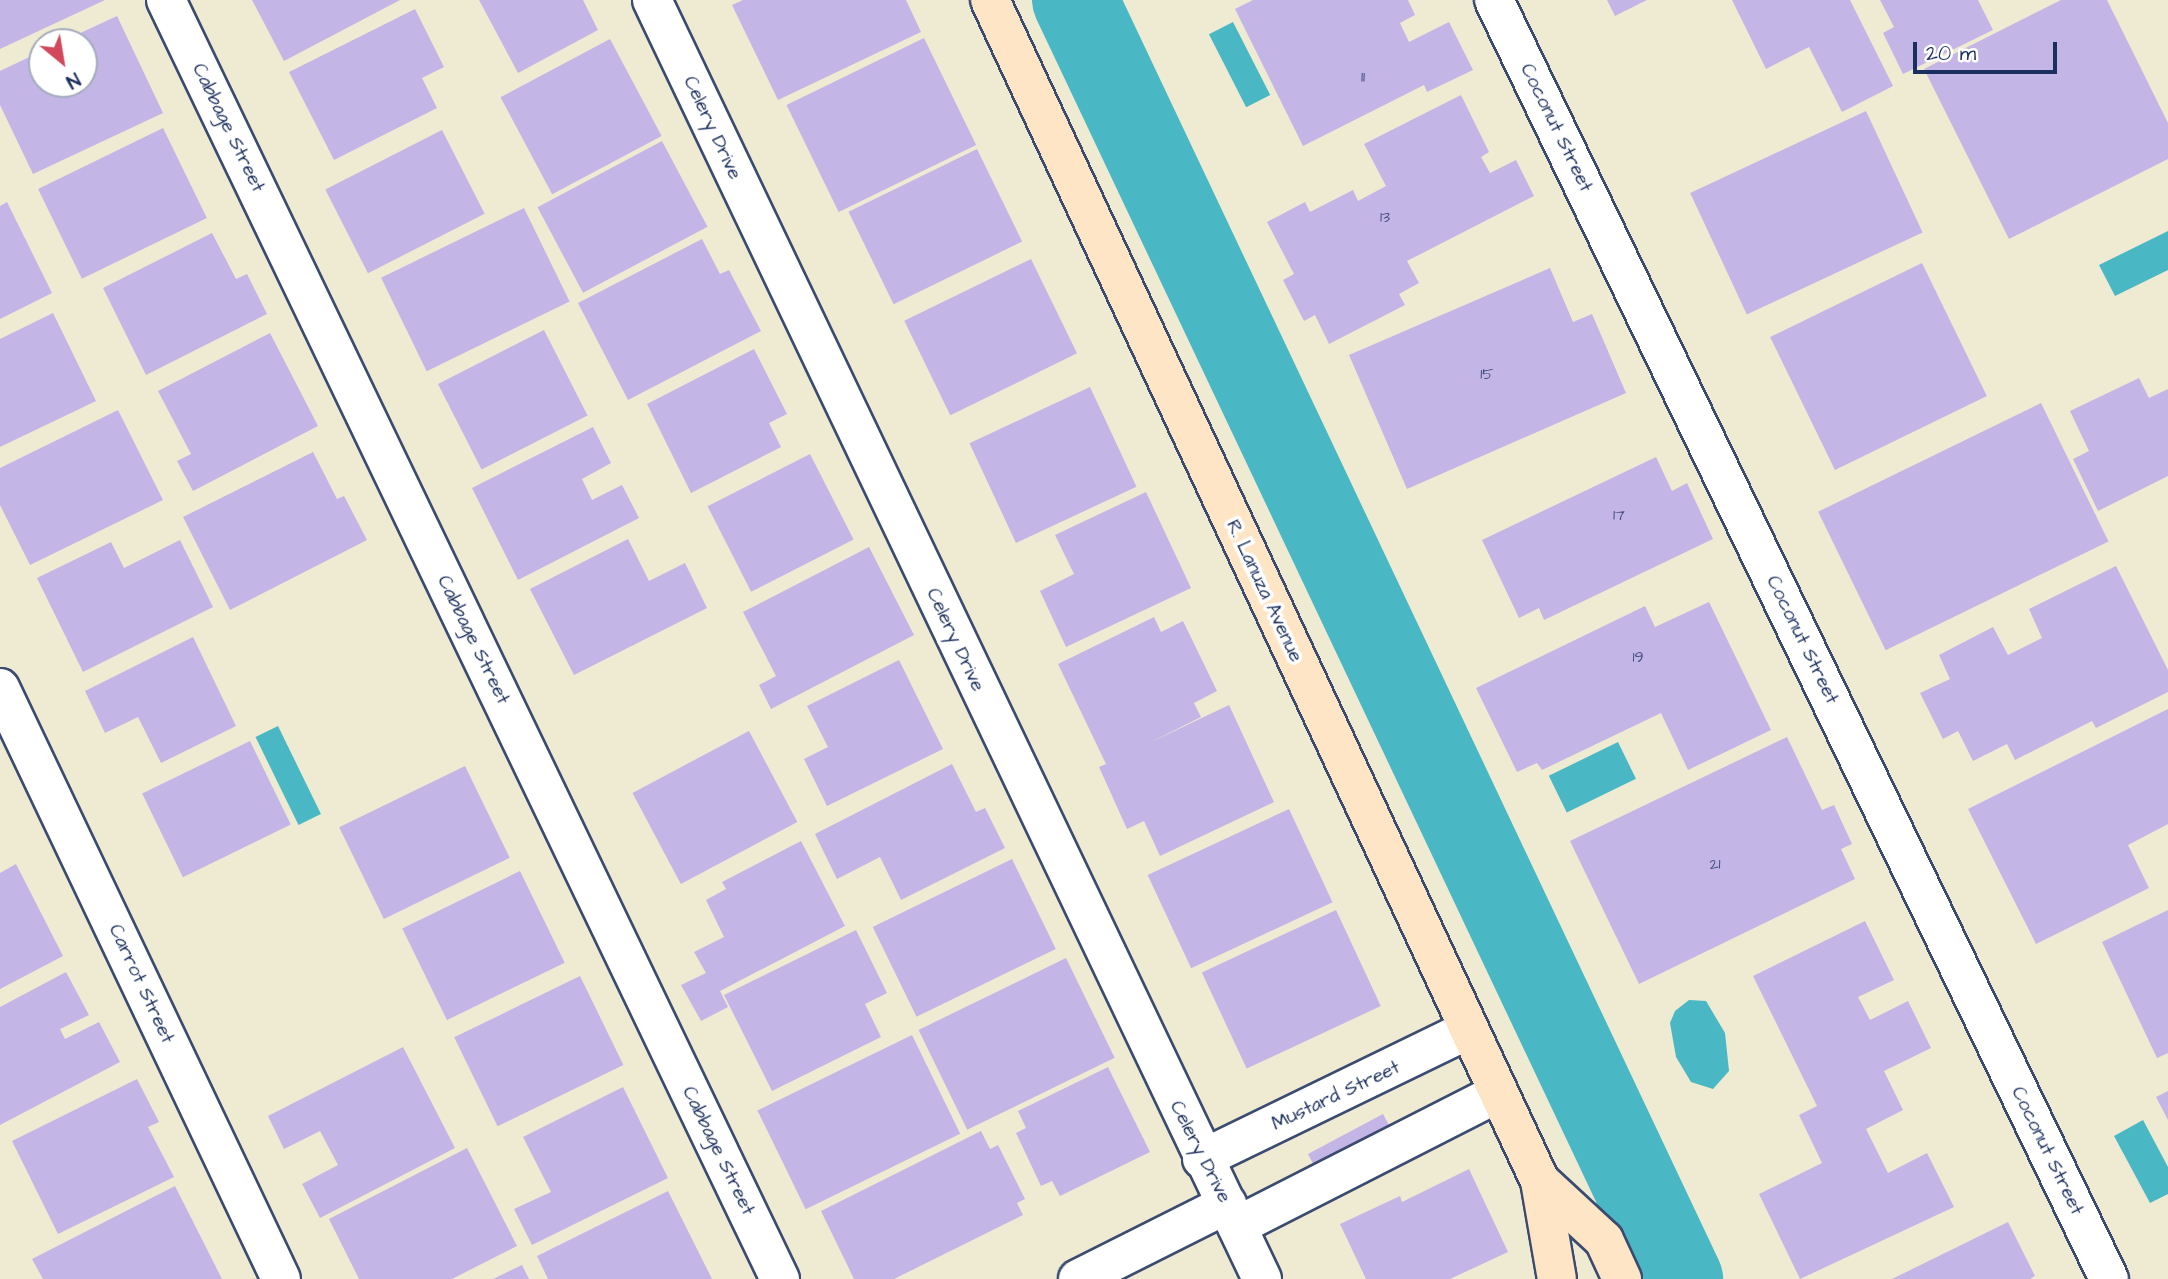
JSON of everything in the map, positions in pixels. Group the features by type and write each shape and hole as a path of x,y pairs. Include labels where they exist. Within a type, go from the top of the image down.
{"main road":[{"name":"R. Lanuza Avenue","path":"990,0 1496,1094 1540,1181 1558,1279"},
{"name":"R. Lanuza Avenue","path":"1540,1181 1604,1240 1622,1279"}],"street":[{"name":"Cabbage Street","path":"166,0 779,1279"},
{"name":"Celery Drive","path":"652,0 1202,1159 1262,1279"},
{"name":"Coconut Street","path":"1494,0 2109,1279"},
{"name":"Carrot Street","path":"0,688 281,1279"},
{"name":"Mustard Street","path":"1202,1159 1468,1030"},
{"path":"1078,1279 1232,1215 1496,1094"}],"water":[{"path":"1233,22 1270,95 1246,107 1209,34"},
{"path":"2168,231 2168,270 2115,296 2099,265"},
{"path":"278,726 321,814 298,825 256,737"},
{"path":"1618,742 1636,779 1567,813 1549,776"},
{"path":"1689,1000 1706,1001 1725,1033 1729,1071 1713,1089 1691,1082 1676,1057 1670,1023 1675,1011"},
{"path":"2143,1120 2168,1167 2168,1194 2150,1203 2114,1136"}],"building":[{"path":"0,0 105,0 45,28 28,28 28,36 0,49"},
{"path":"252,0 400,0 284,61"},
{"path":"479,0 583,0 598,30 518,73"},
{"path":"743,0 906,0 921,32 778,100 732,5"},
{"path":"1253,0 1408,0 1415,15 1400,23 1409,42 1449,22 1473,70 1427,92 1424,85 1303,146 1235,9"},
{"path":"1607,0 1647,0 1615,16"},
{"path":"1732,0 1850,0 1893,86 1842,112 1809,47 1766,69"},
{"path":"1880,0 1978,0 1993,30 1903,74 1883,33 1894,27"},
{"path":"2061,0 2107,0 2168,123 2168,159 2009,239 1924,69"},
{"path":"415,9 444,67 422,78 437,108 334,160 289,72"},
{"path":"117,16 163,113 33,174 0,105 0,71 28,58 28,98 98,98 98,28 91,28"},
{"path":"924,38 976,145 839,212 786,105"},
{"path":"610,39 662,136 552,194 501,97"},
{"path":"1461,95 1489,152 1481,157 1490,173 1516,160 1534,196 1407,261 1419,283 1399,294 1405,305 1329,344 1315,315 1304,321 1283,280 1294,274 1267,222 1305,202 1310,212 1353,190 1358,201 1386,186 1364,144"},
{"path":"1866,111 1923,232 1747,314 1690,193"},
{"path":"163,128 207,218 82,279 38,189"},
{"path":"442,130 485,214 368,273 325,189"},
{"path":"662,141 708,227 583,293 538,207"},
{"path":"977,149 1022,242 894,304 848,212"},
{"path":"7,202 52,293 0,319 0,206"},
{"path":"524,208 570,301 427,371 381,278"},
{"path":"212,233 236,279 247,274 267,314 146,375 103,288"},
{"path":"702,239 720,274 729,270 761,331 628,400 578,303"},
{"path":"1031,259 1077,353 950,415 904,321"},
{"path":"1922,263 1987,396 1835,470 1770,337"},
{"path":"1550,268 1573,322 1592,314 1626,393 1407,489 1349,355"},
{"path":"53,313 96,401 0,447 0,339"},
{"path":"544,330 588,416 482,470 438,384"},
{"path":"270,333 318,426 193,491 177,461 191,454 158,391"},
{"path":"754,349 787,414 769,423 781,447 691,493 647,404"},
{"path":"2139,378 2149,398 2168,389 2168,476 2098,511 2073,459 2089,451 2070,411"},
{"path":"1090,387 1136,487 1016,543 969,443"},
{"path":"2041,403 2109,541 1886,650 1818,512"},
{"path":"118,410 163,500 30,565 0,505 0,468"},
{"path":"593,427 611,463 582,479 592,500 622,485 639,518 518,580 472,488"},
{"path":"313,452 337,499 344,496 367,540 230,610 183,517"},
{"path":"810,454 854,540 751,592 708,506"},
{"path":"1656,457 1672,491 1687,483 1713,539 1544,620 1539,608 1519,618 1482,540"},
{"path":"1146,492 1191,588 1066,647 1040,591 1074,574 1055,535"},
{"path":"628,539 649,581 685,563 707,608 574,675 530,589"},
{"path":"180,540 213,607 83,672 37,578 111,542 124,568"},
{"path":"869,547 914,635 771,709 759,685 776,676 743,612"},
{"path":"2116,566 2168,670 2168,692 2096,728 2092,721 2015,760 2007,744 1973,761 1958,731 1943,739 1920,693 1950,679 1939,655 1993,627 2008,655 2042,638 2029,609"},
{"path":"1709,602 1771,730 1688,770 1661,713 1542,770 1537,763 1517,772 1476,688 1645,606 1655,627"},
{"path":"1154,617 1161,632 1183,621 1217,691 1194,703 1201,717 1147,744 1229,705 1274,802 1160,856 1144,821 1127,829 1099,767 1106,764 1058,664"},
{"path":"193,637 236,726 161,763 138,717 105,733 85,691"},
{"path":"899,660 943,749 827,806 804,759 828,747 807,706"},
{"path":"2168,709 2168,824 2128,845 2149,888 2036,944 1968,809"},
{"path":"749,731 797,822 681,884 632,793"},
{"path":"1787,737 1822,810 1834,805 1852,844 1841,849 1855,879 1639,984 1570,841"},
{"path":"250,741 291,825 183,877 142,794"},
{"path":"952,764 976,812 985,808 1005,848 901,900 880,857 837,879 815,834"},
{"path":"465,766 510,858 384,919 339,827"},
{"path":"1289,809 1333,902 1191,968 1148,875"},
{"path":"801,841 845,926 720,991 728,1007 701,1021 681,985 706,973 694,952 724,937 706,900 726,889 722,882"},
{"path":"1012,859 1056,949 917,1017 873,927"},
{"path":"16,864 63,956 0,989 0,873"},
{"path":"520,871 565,963 447,1020 402,928"},
{"path":"1336,910 1381,1006 1247,1069 1202,973"},
{"path":"2168,910 2168,1053 2157,1058 2102,942"},
{"path":"1865,921 1894,980 1858,997 1870,1020 1908,1001 1931,1048 1884,1071 1903,1110 1866,1129 1888,1173 1927,1153 1954,1207 1800,1279 1759,1194 1822,1163 1799,1115 1817,1106 1753,976"},
{"path":"856,930 887,993 865,1004 881,1037 772,1091 724,995"},
{"path":"1066,958 1115,1058 967,1130 919,1030"},
{"path":"66,972 89,1015 60,1029 65,1039 99,1022 120,1062 0,1125 0,1007"},
{"path":"580,976 623,1065 498,1126 454,1037"},
{"path":"912,1035 960,1134 806,1209 757,1110"},
{"path":"403,1047 455,1148 320,1218 302,1184 338,1165 320,1131 284,1149 268,1116"},
{"path":"1108,1067 1150,1152 1060,1196 1052,1181 1041,1186 1016,1133 1026,1128 1018,1111"},
{"path":"137,1079 159,1122 148,1127 174,1177 58,1234 12,1141"},
{"path":"623,1087 668,1178 532,1245 514,1209 551,1192 523,1137"},
{"path":"2168,1091 2168,1120 2156,1097"},
{"path":"1383,1114 1393,1133 1318,1172 1308,1154"},
{"path":"981,1131 990,1149 998,1145 1025,1199 1017,1203 1023,1215 894,1279 854,1279 821,1211"},
{"path":"467,1148 517,1246 452,1279 359,1279 329,1219"},
{"path":"1469,1169 1508,1252 1450,1279 1366,1279 1340,1224 1400,1196 1402,1202"},
{"path":"175,1186 222,1279 43,1279 32,1259"},
{"path":"668,1191 712,1279 548,1279 537,1256"},
{"path":"2008,1222 2035,1276 2030,1279 1892,1279"},
{"path":"522,1265 529,1279 493,1279"}],"waterway":[{"path":"1075,0 1680,1279"}]}
